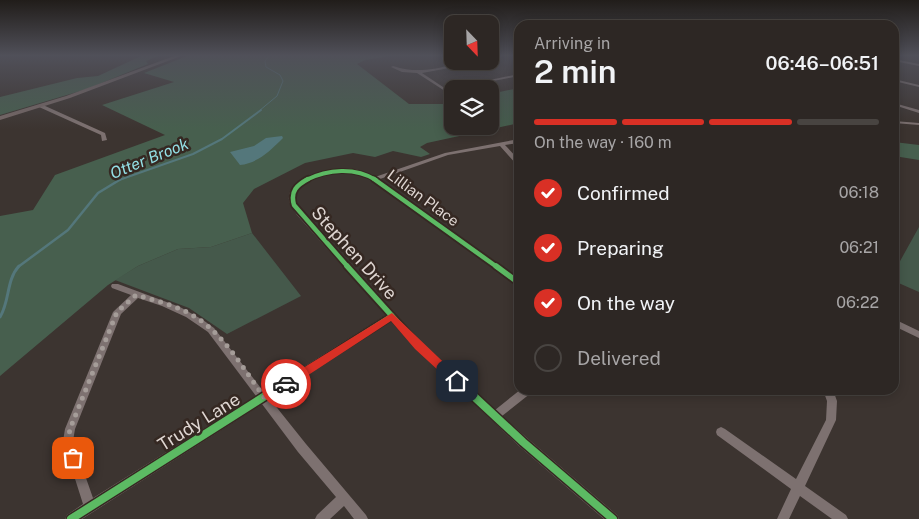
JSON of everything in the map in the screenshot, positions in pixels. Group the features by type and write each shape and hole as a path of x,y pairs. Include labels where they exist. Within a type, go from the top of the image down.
{"main road":[{"path":"0,118 41,106 112,80"}],"street":[{"path":"430,80 445,90 493,80"},
{"path":"899,81 919,86"},
{"path":"41,106 103,134 104,140"},
{"path":"899,106 919,112"},
{"path":"899,122 919,124"},
{"path":"375,179 447,154 514,142"},
{"path":"501,144 514,158"},
{"name":"Lillian Place","path":"302,182 321,174 344,171 364,174 375,179 514,279"},
{"name":"Stephen Drive","path":"302,182 294,189 292,194 295,208 419,346 495,416 613,519"},
{"path":"115,286 136,295 155,299 198,318 223,343 362,519"},
{"path":"90,507 68,441 106,335 117,312 136,295"},
{"name":"Trudy Lane","path":"71,519 392,316"},
{"path":"899,328 919,335"},
{"path":"495,416 522,395"},
{"path":"783,519 831,420 832,401 830,395"},
{"path":"721,432 842,519"},
{"path":"320,519 344,498"}],"green space":[{"path":"68,80 108,80 87,89 0,115 0,97"},
{"path":"168,80 378,80 409,104 444,104 444,135 464,135 427,143 420,147 430,154 421,157 393,151 375,157 353,153 305,163 254,189 243,203 252,233 211,247 178,249 138,266 108,285 0,376 0,216 33,210 55,175 165,135 102,105 174,82"},
{"path":"514,89 514,124 499,127 499,92"},
{"path":"899,143 919,145 919,160 899,157"},
{"path":"919,227 919,292 899,283 899,263"},
{"path":"252,233 301,296 227,334 189,308 115,280 138,266 178,249 211,247"}],"water":[{"path":"282,136 283,138 268,152 246,164 240,165 230,152 254,146 266,138"}],"waterway":[{"name":"Otter Brook","path":"259,111 277,96 283,80"},
{"name":"Otter Brook","path":"120,180 193,154 222,139 261,110"},
{"name":"Otter Brook","path":"19,267 68,230 98,193 120,180"},
{"name":"Otter Brook","path":"0,317 12,278 19,267"}],"cycle path":[{"path":"514,279 367,175 353,171 337,171 318,175 300,183 292,195 294,205 299,213 419,346 523,442 613,519"},
{"path":"71,519 392,316"}],"way so far":[{"path":"73,458 68,441 70,429 106,335 117,312 136,295 155,299 198,318 223,343 264,397 286,384"}],"route":[{"path":"286,384 392,316 419,346 457,381"}]}
